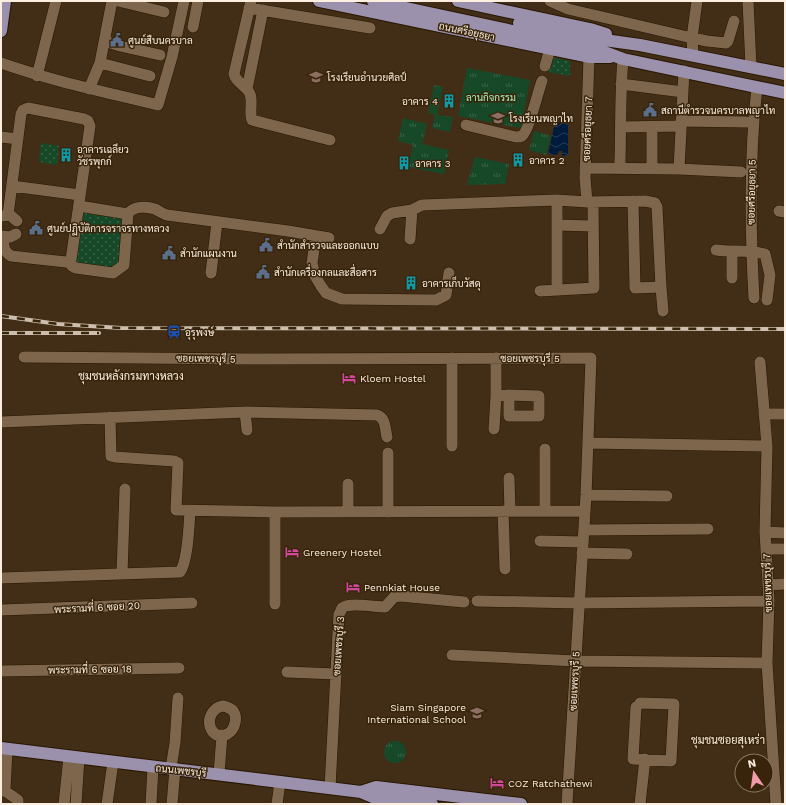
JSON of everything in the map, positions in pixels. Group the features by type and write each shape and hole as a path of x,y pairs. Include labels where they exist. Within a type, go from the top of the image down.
{"main road":[{"path":"1,31 5,1"},
{"name":"ถนนศรีอยุธยา","path":"319,1 589,57 619,58"},
{"name":"ถนนศรีอยุธยา","path":"373,1 596,49 619,58 785,93"},
{"name":"ถนนศรีอยุธยา","path":"412,1 590,38 693,55 785,74"},
{"name":"ถนนศรีอยุธยา","path":"458,1 471,2 590,29 621,42"},
{"name":"ถนนเพชรบุรี","path":"4,748 330,788 360,798 375,798 432,804"},
{"name":"ถนนเพชรบุรี","path":"360,798 376,787 521,804"}],"street":[{"path":"37,76 56,1"},
{"path":"89,89 100,63 112,1"},
{"path":"118,1 164,12"},
{"path":"1,63 37,76 158,105 174,50 184,1"},
{"path":"193,27 198,1"},
{"path":"550,1 568,9 707,41 726,43 734,21"},
{"path":"693,55 692,38 698,1"},
{"path":"748,1 751,67"},
{"path":"330,140 252,120 250,116 250,96 247,90 236,80 234,74 250,4 263,10 370,28"},
{"path":"247,90 263,10"},
{"path":"105,41 160,55"},
{"path":"545,66 550,49"},
{"name":"ซอยศรีอยุธยา 7","path":"557,290 594,288 593,226 590,202 585,188 589,57"},
{"path":"619,58 621,84 620,162"},
{"path":"100,63 150,76"},
{"path":"680,169 684,72"},
{"path":"466,125 516,137 521,136 525,132 542,81"},
{"path":"621,84 683,92"},
{"name":"ซอยศรีอยุธยา 5","path":"754,298 751,251 751,170 753,123 757,87"},
{"path":"9,218 21,114 24,110 28,108 88,121 90,126 71,260 69,262"},
{"path":"621,127 652,127 681,124 746,122"},
{"path":"652,127 652,164"},
{"path":"1,137 18,139"},
{"path":"585,168 680,169 741,172"},
{"path":"12,186 128,214"},
{"path":"540,291 557,290 558,200"},
{"path":"380,230 387,216 392,213 412,210 422,205 558,200 590,202 633,201 655,203 657,207 661,288 664,311"},
{"path":"633,201 636,288 661,288"},
{"path":"16,234 10,237 2,236 4,249 6,253 11,256 69,262 76,268 113,273 124,265 128,214 130,210 136,208 156,209 167,215 288,230 329,238"},
{"path":"410,239 412,210"},
{"path":"211,273 217,222"},
{"path":"557,225 593,226"},
{"path":"316,236 312,263 315,276 326,292 342,299 436,300 446,295 449,273"},
{"path":"716,250 732,252 751,251 765,254 770,275 767,300"},
{"path":"732,252 732,278"},
{"name":"ซอยเพชรบุรี 5","path":"24,357 253,359 591,358 589,443 567,804"},
{"path":"452,358 452,446"},
{"path":"494,429 496,358"},
{"name":"ซอยเพชรบุรี 7","path":"760,362 767,446 765,532 769,601 767,663 776,804"},
{"path":"496,396 509,395"},
{"path":"245,412 246,430"},
{"path":"1,422 245,412 377,415 382,416 384,419 387,437"},
{"path":"764,414 785,414"},
{"path":"110,417 111,456 178,462 176,510 275,512 585,511"},
{"path":"589,443 767,446"},
{"path":"545,449 545,511"},
{"path":"388,453 388,512"},
{"path":"504,569 509,478"},
{"path":"348,484 348,512"},
{"path":"122,573 125,489"},
{"path":"586,495 667,496"},
{"path":"1,578 180,572 186,557 190,511"},
{"path":"275,512 275,604"},
{"path":"584,530 708,529"},
{"path":"765,532 785,533"},
{"path":"540,541 627,554"},
{"path":"766,549 785,549"},
{"path":"768,585 785,584"},
{"name":"ซอยเพชรบุรี 3","path":"330,788 339,614 344,607 353,605 385,608 394,597 400,596 464,602"},
{"path":"477,601 579,603 769,601"},
{"name":"พระรามที่ 6 ซอย 20","path":"1,610 192,603"},
{"path":"452,655 576,661 767,663"},
{"name":"พระรามที่ 6 ซอย 18","path":"1,671 179,668"},
{"path":"287,672 336,674"},
{"path":"172,804 178,698"},
{"path":"674,704 671,761 645,759 633,759 638,705 674,704"},
{"path":"219,774 222,735"},
{"path":"4,748 3,791 18,800 18,804"},
{"path":"64,804 74,757"},
{"path":"74,757 76,804"},
{"path":"640,804 645,759"},
{"path":"107,804 113,762"},
{"path":"151,804 154,767"},
{"path":"277,804 280,782"}],"green space":[{"path":"551,57 570,61 570,76 548,72"},
{"name":"ลานกิจกรรม","path":"467,68 530,80 521,128 458,116"},
{"path":"434,85 443,87 437,115 453,117 450,132 432,128 435,115 428,113"},
{"path":"403,118 427,124 422,144 449,150 444,174 408,167 413,145 398,141"},
{"path":"534,131 551,136 546,155 529,150"},
{"path":"41,143 59,146 57,165 39,162"},
{"path":"475,157 509,164 505,184 467,185"},
{"path":"81,210 122,215 118,264 116,268 75,265"},
{"path":"391,741 399,741 406,748 406,756 399,763 391,763 384,756 384,748"}],"water":[{"path":"555,122 568,124 568,155 562,156 562,151 559,151 557,155 548,154"}],"railway":[{"path":"1,316 58,324 121,328 785,329"},
{"path":"1,333 99,333"}],"place":[{"name":"ศูนย์สืบนครบาล","path":"117,40"},
{"name":"โรงเรียนอำนวยศิลป์","path":"316,77"},
{"name":"อาคาร 4","path":"449,101"},
{"name":"สถานีตำรวจนครบาลพญาไท","path":"650,110"},
{"name":"โรงเรียนพญาไท","path":"498,118"},
{"name":"อาคารเฉลียว วัชรพุกก์","path":"66,155"},
{"name":"อาคาร 2","path":"518,160"},
{"name":"อาคาร 3","path":"404,163"},
{"name":"ศูนย์ปฏิบัติการจราจรทางหลวง","path":"36,228"},
{"name":"สำนักสำรวจและออกแบบ","path":"266,245"},
{"name":"สำนักแผนงาน","path":"169,253"},
{"name":"สำนักเครื่องกลและสื่อสาร","path":"263,272"},
{"name":"อาคารเก็บวัสดุ","path":"411,283"},
{"name":"อุรุพงษ์","path":"174,332"},
{"name":"Kloem Hostel","path":"349,378"},
{"name":"Greenery Hostel","path":"292,552"},
{"name":"Pennkiat House","path":"353,587"},
{"name":"Siam Singapore International School","path":"477,713"},
{"name":"COZ Ratchathewi","path":"497,783"}],"district":[{"name":"ชุมชนหลังกรมทางหลวง","path":"131,376"},
{"name":"ชุมชนซอยสุเหร่า","path":"728,740"}]}
